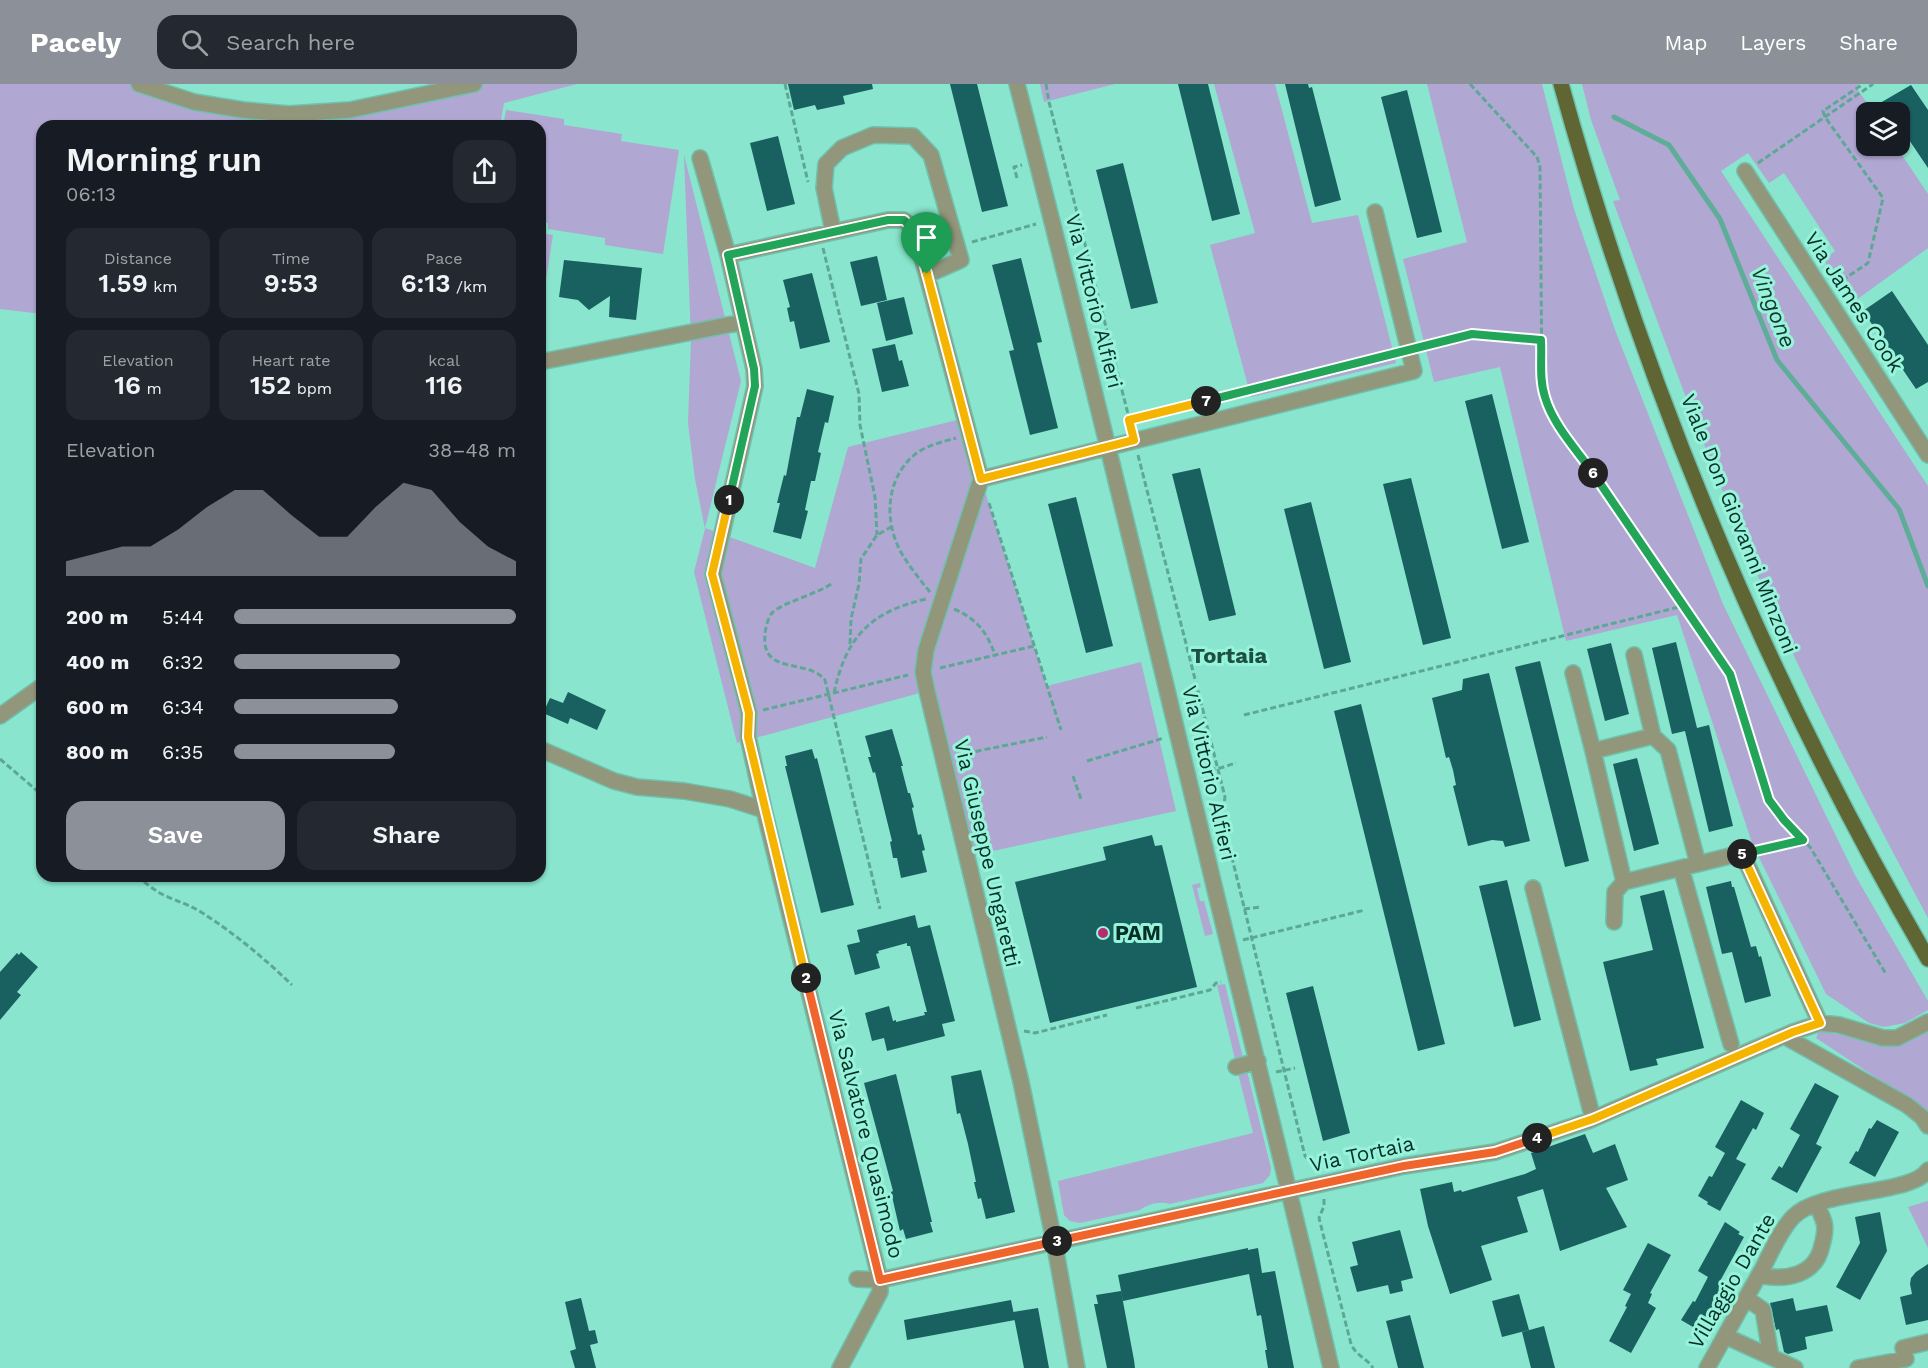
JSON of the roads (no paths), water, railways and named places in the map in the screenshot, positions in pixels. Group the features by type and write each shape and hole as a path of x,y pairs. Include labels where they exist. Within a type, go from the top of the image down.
{"main road":[{"name":"Viale Don Giovanni Minzoni","path":"1562,84 1624,289 1688,463 1783,685 1893,897 1928,958"}],"street":[{"path":"139,84 194,102 289,114 350,110 474,84"},
{"name":"Via Vittorio Alfieri","path":"1017,84 1109,447 1331,1368"},
{"path":"832,231 824,188 826,164 842,148 873,135 913,136 931,155 962,260 927,274"},
{"name":"Via Salvatore Quasimodo","path":"700,158 728,255 754,369 755,386 712,574 749,713 748,737 764,810 880,1280"},
{"name":"Via James Cook","path":"1745,171 1928,455"},
{"path":"728,255 832,231 888,220 904,220 915,231 981,479 1414,371 1375,212"},
{"path":"546,361 743,322"},
{"name":"Via Giuseppe Ungaretti","path":"981,479 926,650 923,672 1036,1116 1054,1241 1077,1368"},
{"path":"1634,655 1653,736 1668,750 1698,864"},
{"path":"1573,673 1624,882"},
{"path":"0,716 36,690"},
{"path":"1593,751 1653,736"},
{"path":"546,752 614,781 637,787 684,791 730,799 764,810"},
{"path":"1614,922 1615,892 1624,882 1742,853 1820,1023"},
{"path":"1682,868 1731,1044"},
{"path":"1533,888 1593,1119"},
{"name":"Via Tortaia","path":"857,1279 880,1280 1404,1166 1495,1152 1593,1119 1784,1036 1820,1023 1839,1025 1883,1038 1897,1038 1928,1022"},
{"path":"1784,1036 1907,1105 1922,1116 1928,1126"},
{"path":"1236,1066 1258,1061"},
{"name":"Villaggio Dante","path":"1707,1368 1793,1216 1817,1204 1857,1193 1916,1182 1928,1170"},
{"path":"1759,1275 1774,1279 1791,1277 1807,1270 1821,1250 1824,1237 1825,1223 1817,1204"},
{"path":"840,1368 880,1292 880,1280"},
{"path":"1746,1298 1763,1310 1771,1357"},
{"path":"1725,1336 1795,1368"},
{"path":"1858,1368 1906,1359 1903,1348 1928,1342"}],"waterway":[{"name":"Vingone","path":"1614,117 1669,145 1720,219 1777,360 1899,509 1928,586"}],"place":[{"name":"PAM","path":"1103,933"}],"district":[{"name":"Tortaia","path":"1229,655"}]}
